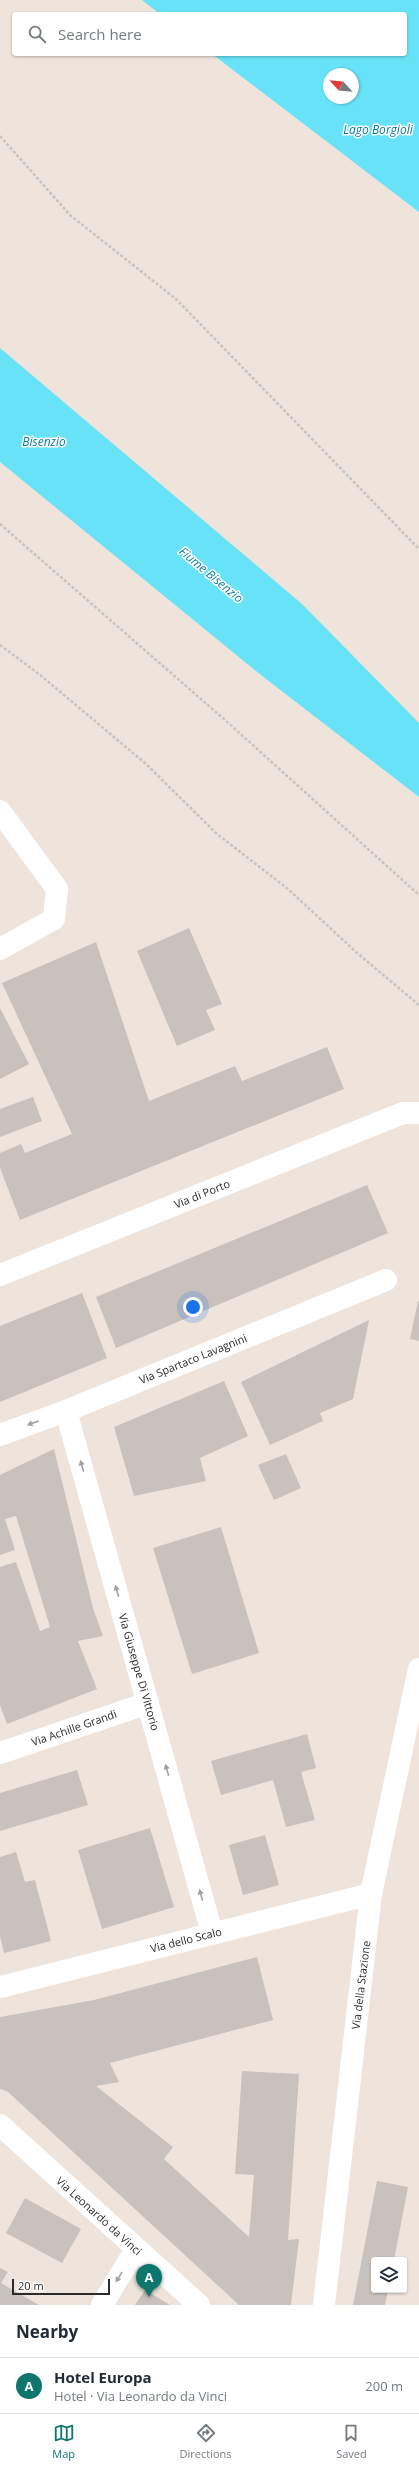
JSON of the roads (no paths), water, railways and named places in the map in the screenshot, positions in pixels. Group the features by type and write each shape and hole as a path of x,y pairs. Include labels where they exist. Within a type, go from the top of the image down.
{"street":[{"path":"0,812 57,889 54,919 0,949"},
{"name":"Via di Porto","path":"0,1275 411,1113"},
{"name":"Via Spartaco Lavagnini","path":"0,1435 66,1411 386,1280"},
{"name":"Via Giuseppe Di Vittorio","path":"66,1411 212,1933"},
{"name":"Via della Stazione","path":"324,2305 372,1894 419,1669"},
{"name":"Via Achille Grandi","path":"0,1753 148,1704"},
{"name":"Via dello Scalo","path":"0,1987 372,1894"},
{"name":"Via Leonardo da Vinci","path":"0,2125 199,2305"},
{"path":"102,2305 136,2249"}],"water":[{"name":"Lago Borgioli","path":"142,0 419,0 419,212 215,56 407,56 407,12 157,12"},
{"name":"Bisenzio","path":"0,348 302,604 419,723 419,797 261,675 0,462"}],"place":[{"name":"Hotel Europa","path":"149,2297"}],"water label":[{"name":"Fiume Bisenzio","path":"211,575"}]}
